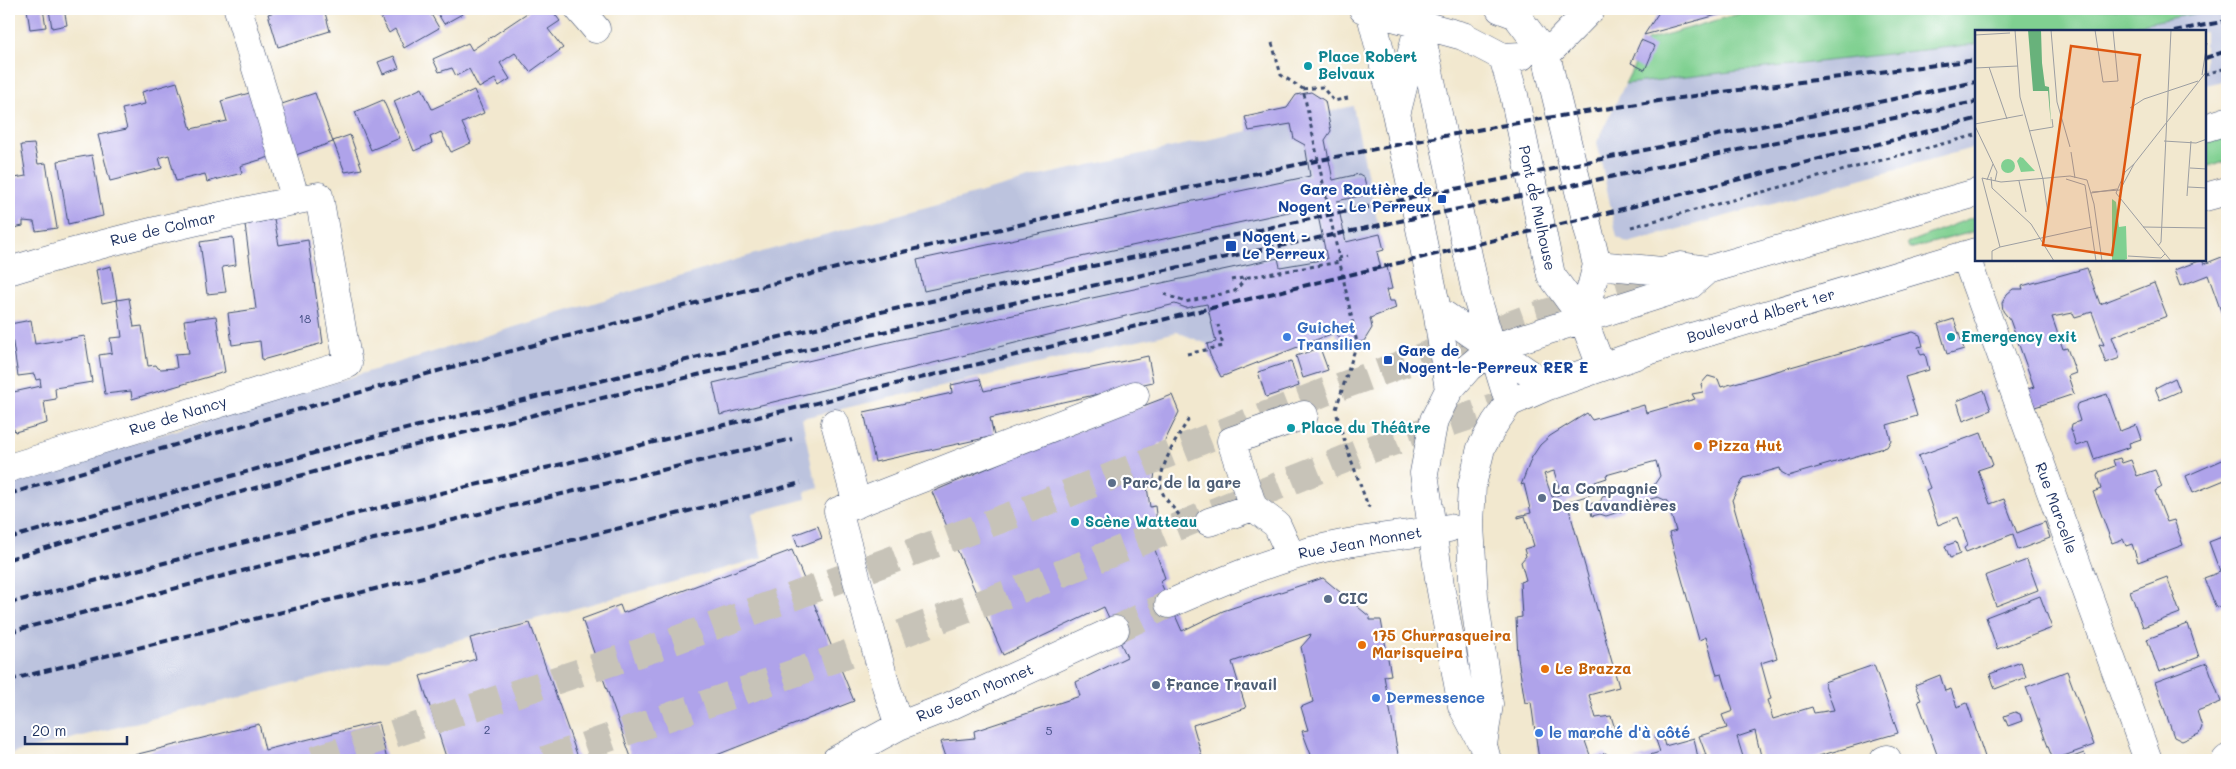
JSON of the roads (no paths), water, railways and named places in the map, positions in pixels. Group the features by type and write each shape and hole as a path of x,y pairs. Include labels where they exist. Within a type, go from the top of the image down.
{"street":[{"path":"238,9 308,198"},
{"path":"1449,390 1437,310 1396,113 1366,10 1422,17 1503,57 1546,55 1591,9"},
{"path":"1515,11 1546,55 1598,265 1583,319"},
{"path":"1503,57 1515,11"},
{"path":"1396,113 1422,17"},
{"path":"1422,17 1477,298 1509,404 1495,423 1481,448 1472,485 1470,524 1474,597 1489,704 1485,753"},
{"name":"Pont de Mulhouse","path":"1503,57 1514,96 1550,275 1583,319 1601,366"},
{"path":"2206,128 2227,122"},
{"path":"2206,197 2227,191"},
{"path":"1598,265 1662,271 1681,266 1707,270 1975,193"},
{"name":"Rue de Colmar","path":"9,271 82,248 213,217 308,198"},
{"name":"Rue de Nancy","path":"9,468 348,364 308,198"},
{"name":"Boulevard Albert 1er","path":"1509,404 1548,386 1601,366 1825,296 1970,254"},
{"name":"Rue Marcelle","path":"1970,254 2148,760"},
{"path":"1485,753 1462,706 1432,531 1424,473 1434,420 1449,390 1468,368 1492,348 1690,285 1707,270"},
{"path":"1437,310 1548,386"},
{"path":"899,726 838,512 1135,395"},
{"path":"1292,556 1277,525 1253,507 1231,441 1304,415"},
{"path":"835,423 857,504"},
{"path":"1196,521 1253,507"},
{"name":"Rue Jean Monnet","path":"1169,604 1212,585 1292,556 1366,540 1470,524"},
{"name":"Rue Jean Monnet","path":"836,760 899,726 950,706 1115,630"}],"tunnel":[{"path":"314,760 660,646 1026,510 1325,392 1529,318 1681,273"},
{"path":"545,760 826,662 1050,578 1360,453 1523,398"},
{"path":"1115,630 1169,604"}],"railway":[{"path":"2179,30 2227,21"},
{"path":"2206,58 2227,51"},
{"path":"9,494 271,417 535,345 801,277 1067,214 1333,157 1494,127 1674,99 1975,60"},
{"path":"9,538 357,441 881,312 1319,217 1975,82"},
{"path":"9,559 365,458 545,412 905,327 1086,287 1975,102"},
{"path":"9,603 350,515 1611,212 1975,119"},
{"path":"9,632 261,566 792,439"},
{"path":"9,680 801,483"}],"place":[{"name":"Place Robert Belvaux","path":"1308,66"},
{"name":"Gare Routière de Nogent - Le Perreux","path":"1442,199"},
{"name":"Nogent - Le Perreux","path":"1231,246"},
{"name":"Guichet Transilien","path":"1287,337"},
{"name":"Emergency exit","path":"1951,337"},
{"name":"Gare de Nogent-le-Perreux RER E","path":"1388,360"},
{"name":"Place du Théâtre","path":"1291,428"},
{"name":"Pizza Hut","path":"1698,446"},
{"name":"Parc de la gare","path":"1112,483"},
{"name":"La Compagnie Des Lavandières","path":"1542,498"},
{"name":"Scène Watteau","path":"1075,522"},
{"name":"CIC","path":"1328,599"},
{"name":"175 Churrasqueira Marisqueira","path":"1362,645"},
{"name":"Le Brazza","path":"1545,669"},
{"name":"France Travail","path":"1156,685"},
{"name":"Dermessence","path":"1376,698"},
{"name":"le marché d'à côté","path":"1539,733"}]}
